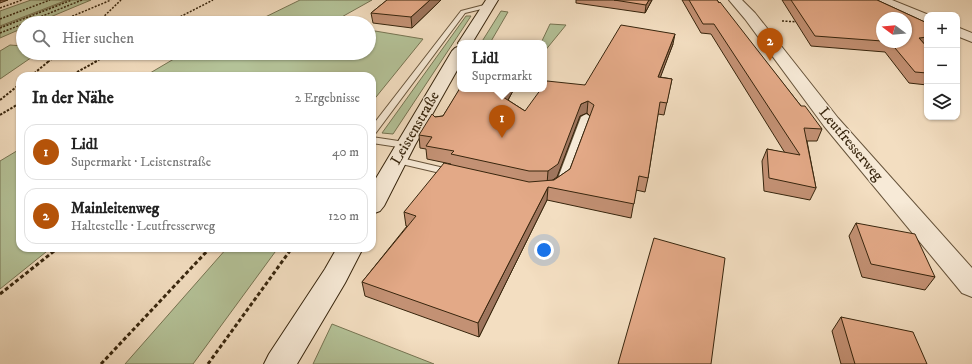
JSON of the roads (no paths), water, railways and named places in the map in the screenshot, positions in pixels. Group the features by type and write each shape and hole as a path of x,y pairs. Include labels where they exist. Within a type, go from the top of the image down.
{"street":[{"name":"Leutfresserweg","path":"735,0 750,16 831,122 972,286"},
{"path":"881,0 924,18"},
{"path":"466,40 490,3"},
{"path":"960,32 972,38"},
{"name":"Leistenstraße","path":"376,199 457,55"},
{"path":"280,364 335,276 348,252"}],"lane":[{"path":"376,127 463,12 490,3"},
{"path":"549,190 563,180 586,117"},
{"path":"376,142 401,153 466,176"}],"place":[{"name":"Mainleitenweg","path":"770,61"},
{"name":"Lidl","path":"502,138"}]}
